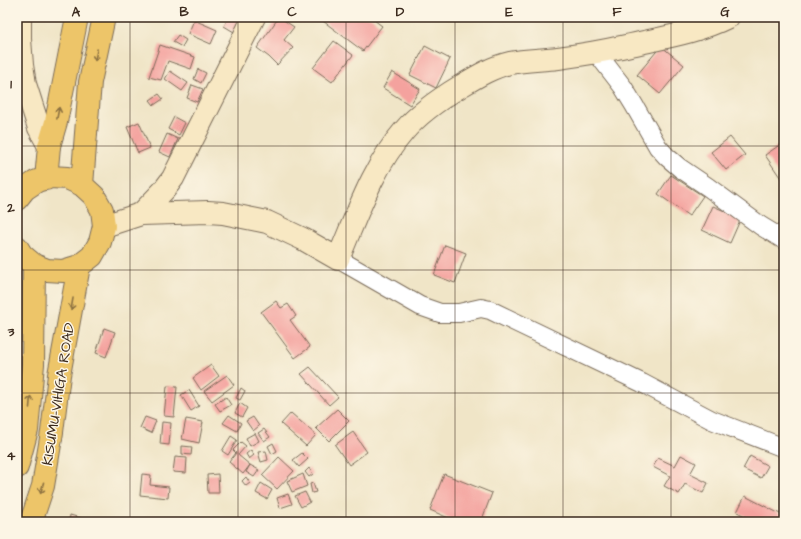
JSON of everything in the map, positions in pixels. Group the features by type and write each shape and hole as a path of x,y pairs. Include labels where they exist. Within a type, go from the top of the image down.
{"highway":[{"path":"46,179 49,146 56,122 77,17"},
{"path":"82,185 90,82 104,17"},
{"path":"17,199 25,189 37,181 51,177 67,178 82,185 94,196 102,210 104,226 100,242 92,256 79,266 63,270 47,270 34,265 22,255 17,247"},
{"path":"17,467 27,430 33,371 34,265"},
{"name":"KISUMU-VIHIGA ROAD","path":"31,522 43,486 52,432 59,375 79,266"}],"street":[{"path":"20,17 20,39 25,84 39,128 49,146"},
{"path":"141,214 164,190 173,178 254,17"},
{"path":"338,259 369,185 393,144 405,129 422,113 449,93 495,67 511,63 560,58 596,52 700,29 728,17"},
{"path":"596,52 622,87 658,147 667,157 761,226 784,240"},
{"path":"104,226 141,214 208,212 223,213 267,222 303,239 420,306 440,313 459,312 481,308 490,310 642,383 712,420 784,448"}],"building":[{"path":"229,17 242,17 234,32 224,26"},
{"path":"279,17 294,27 284,40 293,48 277,65 257,48"},
{"path":"326,17 370,17 382,26 363,51 323,21"},
{"path":"194,20 217,30 211,44 188,34"},
{"path":"178,35 186,40 182,47 173,42"},
{"path":"334,41 353,55 332,82 313,68"},
{"path":"160,45 195,57 191,69 168,61 161,80 149,77"},
{"path":"425,46 450,59 436,88 410,75"},
{"path":"661,46 684,65 660,94 637,75"},
{"path":"198,69 206,73 201,83 194,79"},
{"path":"170,71 188,83 182,91 165,79"},
{"path":"392,72 420,89 410,105 383,88"},
{"path":"192,85 203,89 197,102 187,98"},
{"path":"159,94 163,99 154,105 150,100"},
{"path":"174,117 185,123 179,135 168,129"},
{"path":"139,122 150,148 138,153 127,127"},
{"path":"167,134 178,139 170,157 159,152"},
{"path":"730,137 745,155 726,170 711,152"},
{"path":"784,142 784,178 782,180 765,155"},
{"path":"671,175 703,196 689,216 658,194"},
{"path":"713,206 741,218 730,243 702,230"},
{"path":"445,245 466,253 455,283 434,275"},
{"path":"276,301 281,308 288,304 296,316 290,320 310,347 295,358 261,312"},
{"path":"104,328 115,332 106,357 96,353"},
{"path":"211,365 219,376 201,390 193,378"},
{"path":"310,367 338,397 329,405 301,374"},
{"path":"227,375 234,385 212,401 204,391"},
{"path":"167,386 177,387 174,417 164,416"},
{"path":"241,388 245,391 240,400 236,398"},
{"path":"189,390 199,406 191,411 181,395"},
{"path":"226,397 231,405 220,411 215,404"},
{"path":"240,403 247,408 242,417 235,413"},
{"path":"337,409 349,421 329,441 316,428"},
{"path":"291,413 316,435 306,446 281,424"},
{"path":"229,415 241,423 237,431 223,423"},
{"path":"145,417 156,421 151,433 140,428"},
{"path":"253,417 259,426 253,431 246,421"},
{"path":"186,419 203,422 199,443 182,439"},
{"path":"162,422 171,423 169,445 160,444"},
{"path":"264,429 270,437 264,441 258,433"},
{"path":"353,432 367,452 349,465 335,445"},
{"path":"255,433 259,441 250,446 246,438"},
{"path":"231,436 237,440 228,455 222,451"},
{"path":"241,442 246,446 238,455 250,465 243,474 229,462 236,453 233,450"},
{"path":"273,443 277,451 272,454 268,446"},
{"path":"182,446 192,447 191,455 182,454"},
{"path":"251,450 254,455 249,459 246,454"},
{"path":"266,451 268,460 261,462 258,452"},
{"path":"302,453 308,459 299,467 293,460"},
{"path":"681,455 696,463 690,474 708,483 703,493 685,484 679,494 664,486 670,476 653,467 658,458 675,466"},
{"path":"750,456 768,466 761,478 743,469"},
{"path":"175,457 187,458 186,473 173,472"},
{"path":"279,457 294,471 277,489 262,475"},
{"path":"250,465 259,470 254,477 246,472"},
{"path":"309,468 313,474 309,477 305,472"},
{"path":"142,474 151,475 150,485 169,487 168,498 140,495"},
{"path":"218,474 219,493 208,493 207,475"},
{"path":"303,474 307,486 292,492 287,481"},
{"path":"444,474 492,493 481,522 458,522 430,510"},
{"path":"246,477 250,483 246,486 242,481"},
{"path":"261,483 272,490 267,499 256,493"},
{"path":"313,483 316,492 312,493 310,484"},
{"path":"305,492 310,502 301,507 295,496"},
{"path":"288,494 292,504 280,508 277,498"},
{"path":"745,496 784,516 782,522 757,522 737,512"},
{"path":"70,515 94,522 69,522"}]}
